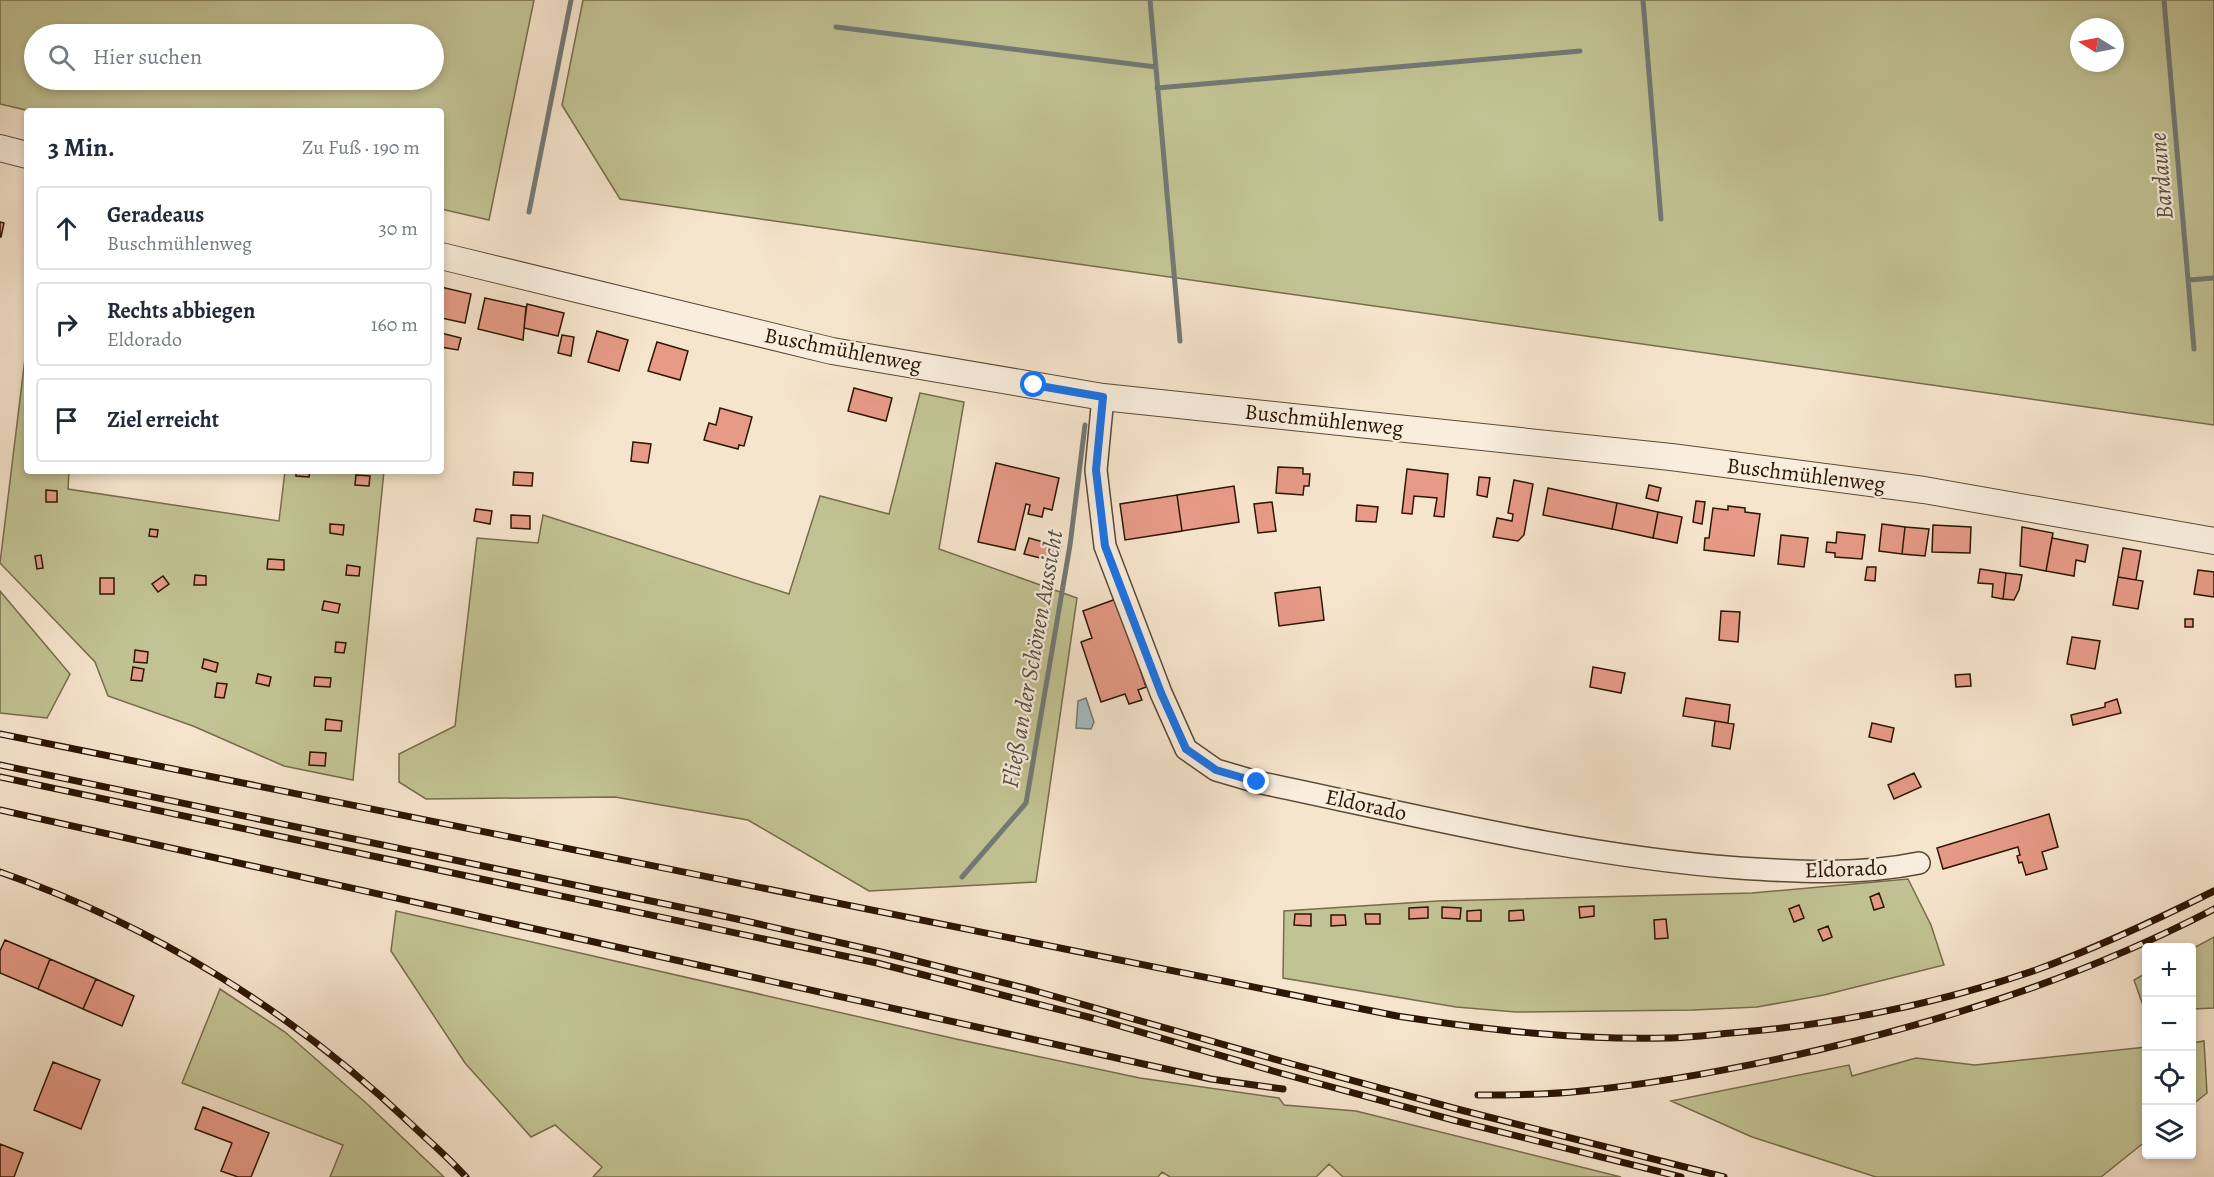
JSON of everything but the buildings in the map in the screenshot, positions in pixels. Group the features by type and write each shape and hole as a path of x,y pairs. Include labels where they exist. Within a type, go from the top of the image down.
{"street":[{"path":"0,148 24,153"},
{"name":"Buschmühlenweg","path":"444,257 832,351 1103,397 1671,457 1924,490 2214,541"},
{"name":"Eldorado","path":"1103,397 1096,470 1105,546 1161,693 1186,749 1216,770 1257,782 1597,852 1686,864 1782,871 1888,869 1920,862"}],"green space":[{"path":"0,0 534,0 489,220 444,210 444,108 24,110 0,104"},
{"path":"583,0 2214,0 2214,425 620,199 562,105"},
{"path":"24,367 24,474 69,474 68,489 279,521 285,474 384,474 353,780 284,766 193,726 108,696 95,662 0,563"},
{"path":"920,393 964,402 939,549 1077,598 1036,882 869,891 748,820 615,797 426,799 399,782 399,754 455,726 477,538 538,543 543,515 789,594 820,496 889,514"},
{"path":"0,591 70,674 47,718 0,713"},
{"path":"1908,879 1931,925 1944,965 1824,995 1757,1007 1516,1012 1456,1007 1283,978 1284,911 1438,901 1752,893"},
{"path":"396,911 956,1039 1140,1078 1279,1098 1284,1105 1356,1111 1621,1177 1343,1177 1329,1164 1316,1177 1170,1177 1162,1172 1158,1177 593,1177 602,1167 555,1125 531,1137 465,1063 391,951"},
{"path":"2214,937 2214,1008 2196,1009 2196,947"},
{"path":"2142,975 2142,1003 2134,980"},
{"path":"220,989 285,1032 365,1102 444,1177 330,1177 343,1145 182,1083"},
{"path":"2204,1041 2207,1093 2196,1102 2196,1051 2196,1042"},
{"path":"2142,1047 2142,1144 2101,1177 1876,1177 1752,1137 1671,1101 1849,1065 1852,1076 1916,1058 1975,1065"}],"water":[{"path":"1086,698 1094,722 1091,729 1076,728 1078,701"}],"waterway":[{"path":"529,212 571,0"},
{"path":"1150,0 1180,341"},
{"path":"1643,0 1661,219"},
{"name":"Bardaune","path":"2164,0 2194,349"},
{"path":"836,27 1156,67"},
{"path":"1157,88 1580,51"},
{"path":"2188,280 2214,278"},
{"name":"Fließ an der Schönen Aussicht","path":"962,877 1026,803 1070,545 1085,425"}],"railway":[{"path":"0,734 1397,1016 1498,1030 1565,1036 1633,1038 1699,1036 1808,1025 1923,1003 2036,970 2126,933 2214,891"},
{"path":"0,765 737,919 881,952 1032,990 1457,1109 1724,1177"},
{"path":"0,777 877,963 1096,1019 1280,1073 1453,1120 1681,1177"},
{"path":"0,810 1211,1079 1283,1089"},
{"path":"0,872 57,894 167,946 271,1010 368,1085 466,1177"},
{"path":"1478,1095 1556,1093 1612,1088 1701,1074 1818,1050 1920,1024 2020,992 2119,954 2214,909"}],"route":[{"path":"1034,385 1103,397 1096,470 1105,546 1161,693 1186,749 1216,770 1257,782"}]}
